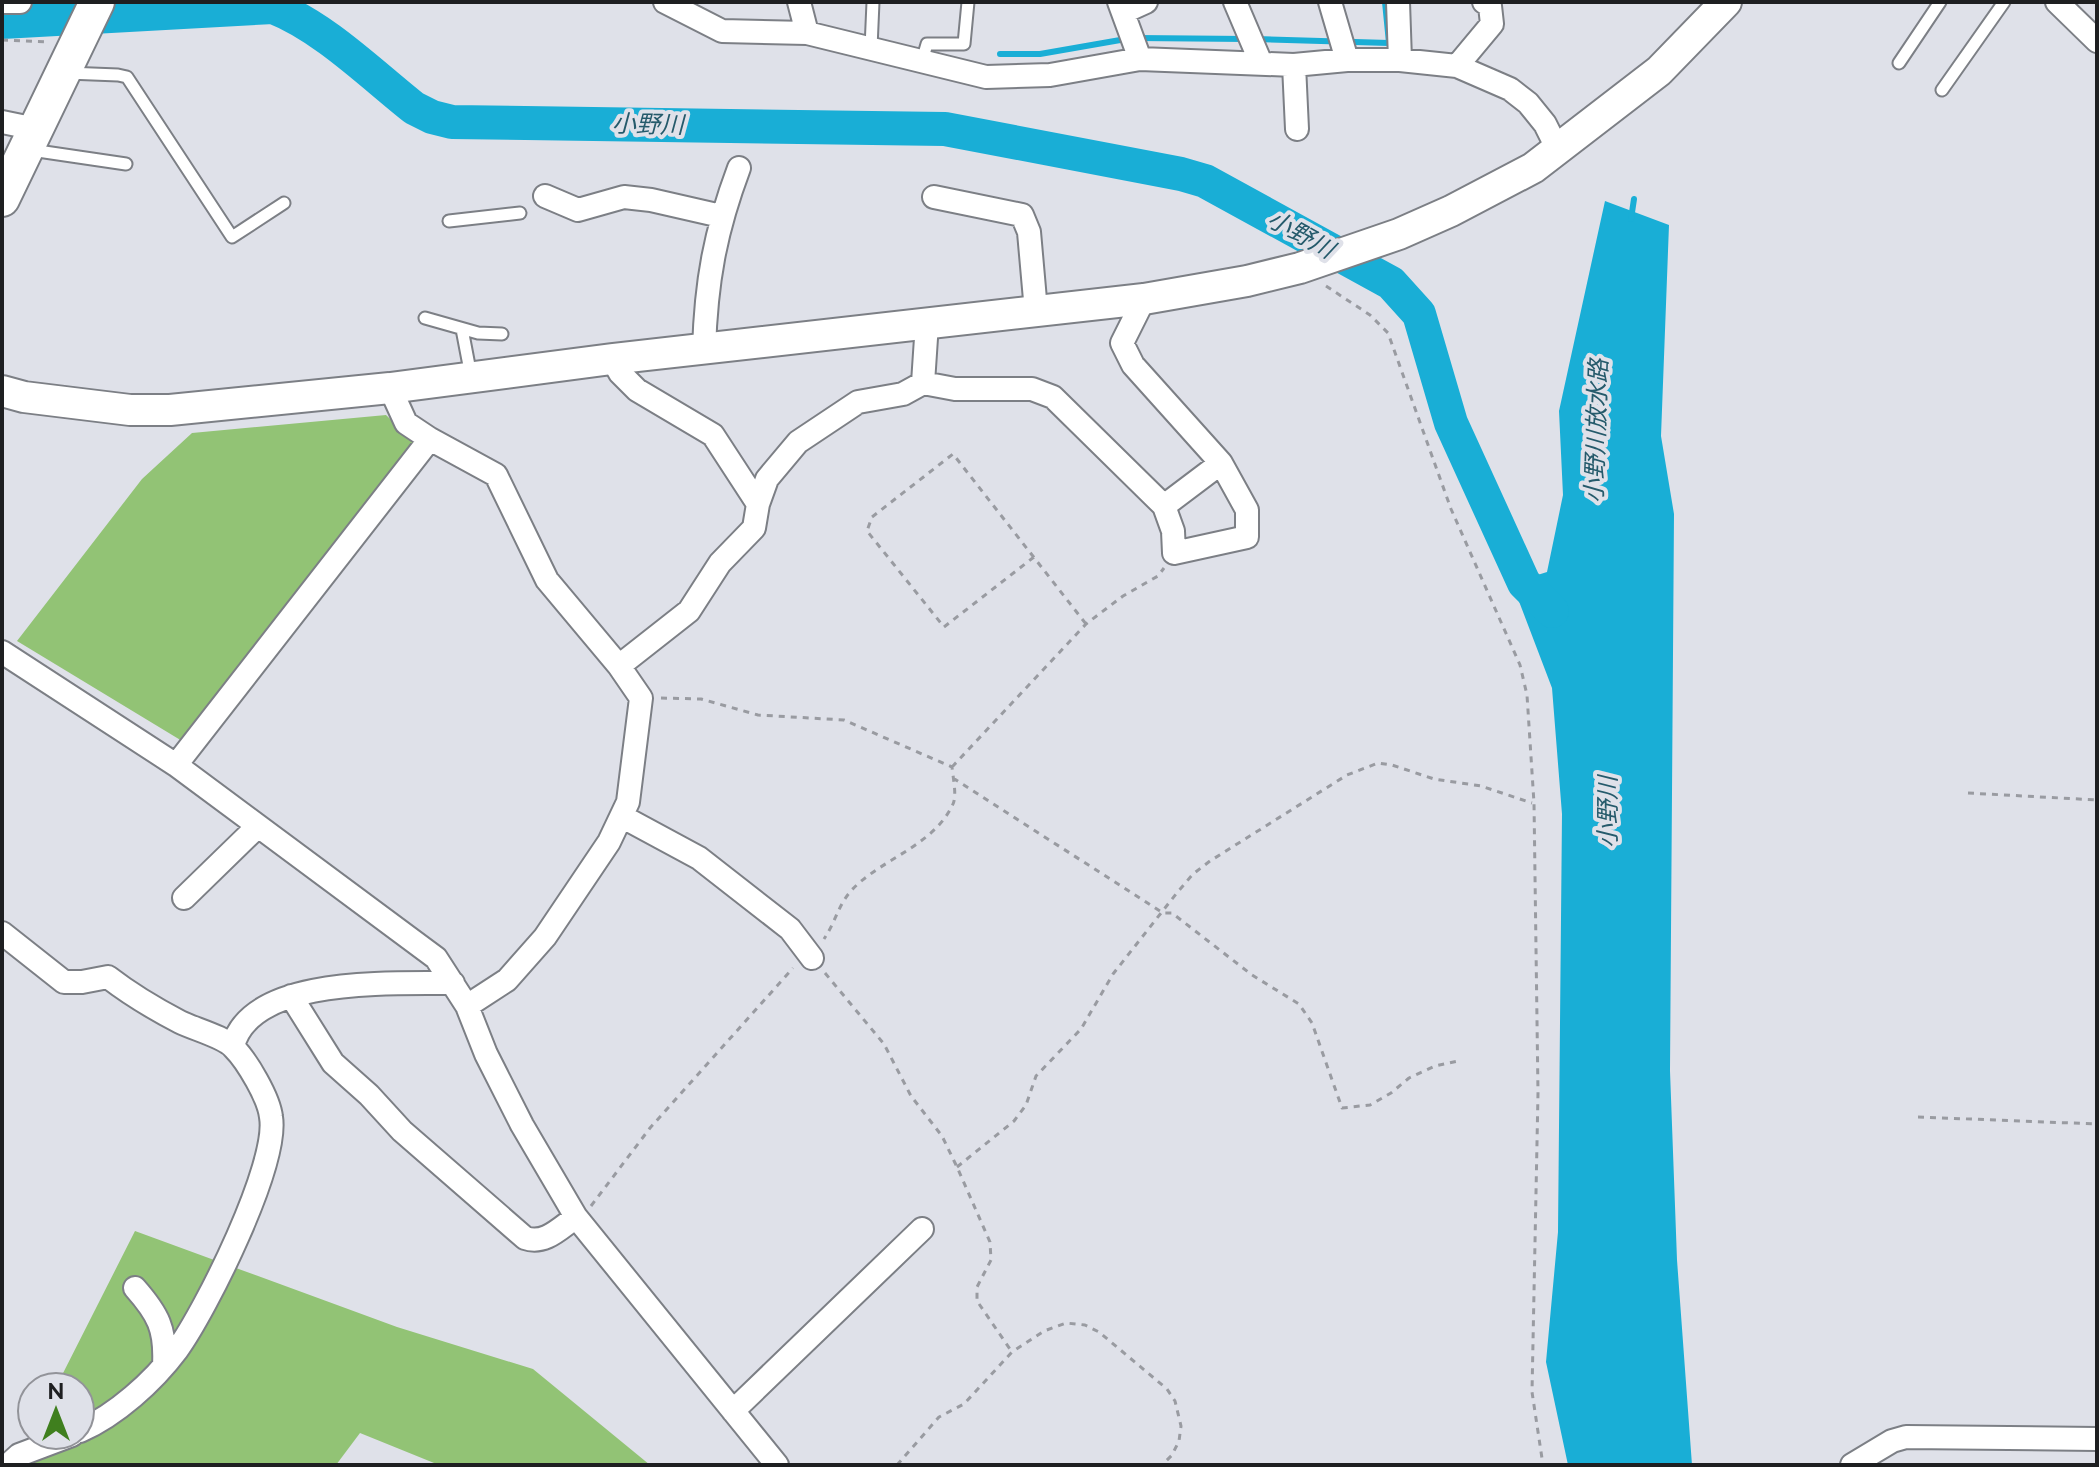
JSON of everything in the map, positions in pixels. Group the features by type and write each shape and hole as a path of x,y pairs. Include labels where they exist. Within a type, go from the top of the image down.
{"main road":[{"path":"2,199 31,140 62,59 97,2"}],"street":[{"path":"2,2 20,2"},
{"path":"665,2 722,31 807,33 986,77 1050,75 1135,45 1261,63 1321,65 1347,60 1400,60 1457,66 1510,89 1528,103 1545,124 1558,150"},
{"path":"799,2 807,33"},
{"path":"1135,45 1121,7 1146,2"},
{"path":"1235,2 1261,63"},
{"path":"1330,2 1347,60"},
{"path":"1398,2 1400,60"},
{"path":"1457,66 1492,24 1490,6 1484,2"},
{"path":"2,391 24,397 130,410 170,410 390,388 612,359 1144,299 1188,293 1300,268 1380,241 1478,197 1533,168 1659,71 1726,2"},
{"path":"2057,2 2097,41"},
{"path":"1294,65 1297,129"},
{"path":"2,122 31,140"},
{"path":"704,350 705,302 721,216 739,168"},
{"path":"545,196 578,210 624,197 721,216"},
{"path":"934,197 1022,215 1029,232 1036,311"},
{"path":"619,666 689,611 720,563 754,528 767,479 798,442 858,402 903,394 923,383 955,389 1032,389 1053,397 1164,506 1173,531 1174,553 1247,537 1247,510 1221,463 1133,365 1122,343 1144,299"},
{"path":"923,383 927,323"},
{"path":"612,359 620,373 637,390 713,435 758,504"},
{"path":"390,388 406,423 496,475 547,580 619,666 641,698 628,802 609,842 545,937 507,980 467,1006"},
{"path":"176,765 430,439"},
{"path":"1164,506 1221,463"},
{"path":"2,652 176,765 436,958 467,1006 486,1054 522,1125 576,1217 777,1465"},
{"path":"623,817 699,858 790,929 812,958"},
{"path":"184,898 257,827"},
{"path":"2,933 64,982 108,977 181,1022 233,1046 263,1093 271,1116 271,1143 266,1163 249,1209 201,1311 164,1365 126,1402 96,1421"},
{"path":"233,1046 236,1034 255,1013 291,996 345,986 453,983"},
{"path":"291,996 333,1063 369,1095 402,1131 525,1238 543,1241 576,1217"},
{"path":"733,1411 922,1229"},
{"path":"135,1288 153,1308 161,1326 165,1342 164,1365"},
{"path":"1852,1465 1892,1441 1906,1437 2097,1439"},
{"path":"8,1465 19,1455 29,1458"}],"lane":[{"path":"871,48 873,2"},
{"path":"922,61 927,44 964,44 968,2"},
{"path":"1899,63 1940,2"},
{"path":"1942,90 2004,2"},
{"path":"62,59 127,77 232,237 284,203"},
{"path":"31,140 126,164"},
{"path":"449,221 520,213"},
{"path":"425,318 478,333 502,334"},
{"path":"462,329 471,377"}],"path":[{"path":"2,40 62,59"},
{"path":"1300,268 1370,315 1388,333 1451,509 1520,665 1531,726 1534,803 1538,1093 1532,1392 1543,1465"},
{"path":"1034,557 944,627 867,531 872,517 953,454 1034,557 1086,624"},
{"path":"952,767 1086,624 1123,596 1158,576 1174,553"},
{"path":"957,1167 1020,1113 1036,1076 1081,1029 1113,974 1193,874 1210,861 1362,767 1378,763 1434,779 1481,786 1534,803"},
{"path":"953,777 1163,913 1172,913 1252,975 1299,1004 1312,1023 1342,1108 1370,1105 1409,1078 1435,1066 1458,1061"},
{"path":"1968,793 2097,800"},
{"path":"812,958 884,1044 911,1096 942,1136 990,1242 991,1260 977,1287 977,1301 1012,1352"},
{"path":"1918,1117 2097,1124"},
{"path":"897,1465 939,1417 964,1404 1012,1352 1044,1331 1066,1323 1085,1325 1099,1332 1167,1389 1175,1401 1181,1426 1179,1441 1162,1465"}],"green space":[{"path":"386,415 418,446 187,744 17,641 142,479 192,433"},
{"path":"135,1231 397,1327 533,1369 650,1465 439,1465 360,1433 336,1465 21,1465 28,1451 96,1451 96,1371 64,1371"}],"water":[{"path":"1605,201 1669,225 1661,436 1674,514 1670,1071 1677,1260 1692,1465 1568,1465 1546,1362 1558,1232 1562,814 1552,688 1512,583 1547,572 1563,495 1559,411"}],"waterway":[{"path":"1257,39 1389,43 1385,2"},
{"name":"小野川","path":"2,22 273,7 329,39 414,108 452,122 945,129 1205,181 1391,283 1419,314 1451,423 1524,583 1552,611"},
{"path":"1137,38 1246,39"},
{"path":"1000,54 1040,54 1126,39"},
{"name":"小野川放水路","path":"1631,219 1634,199"}]}
